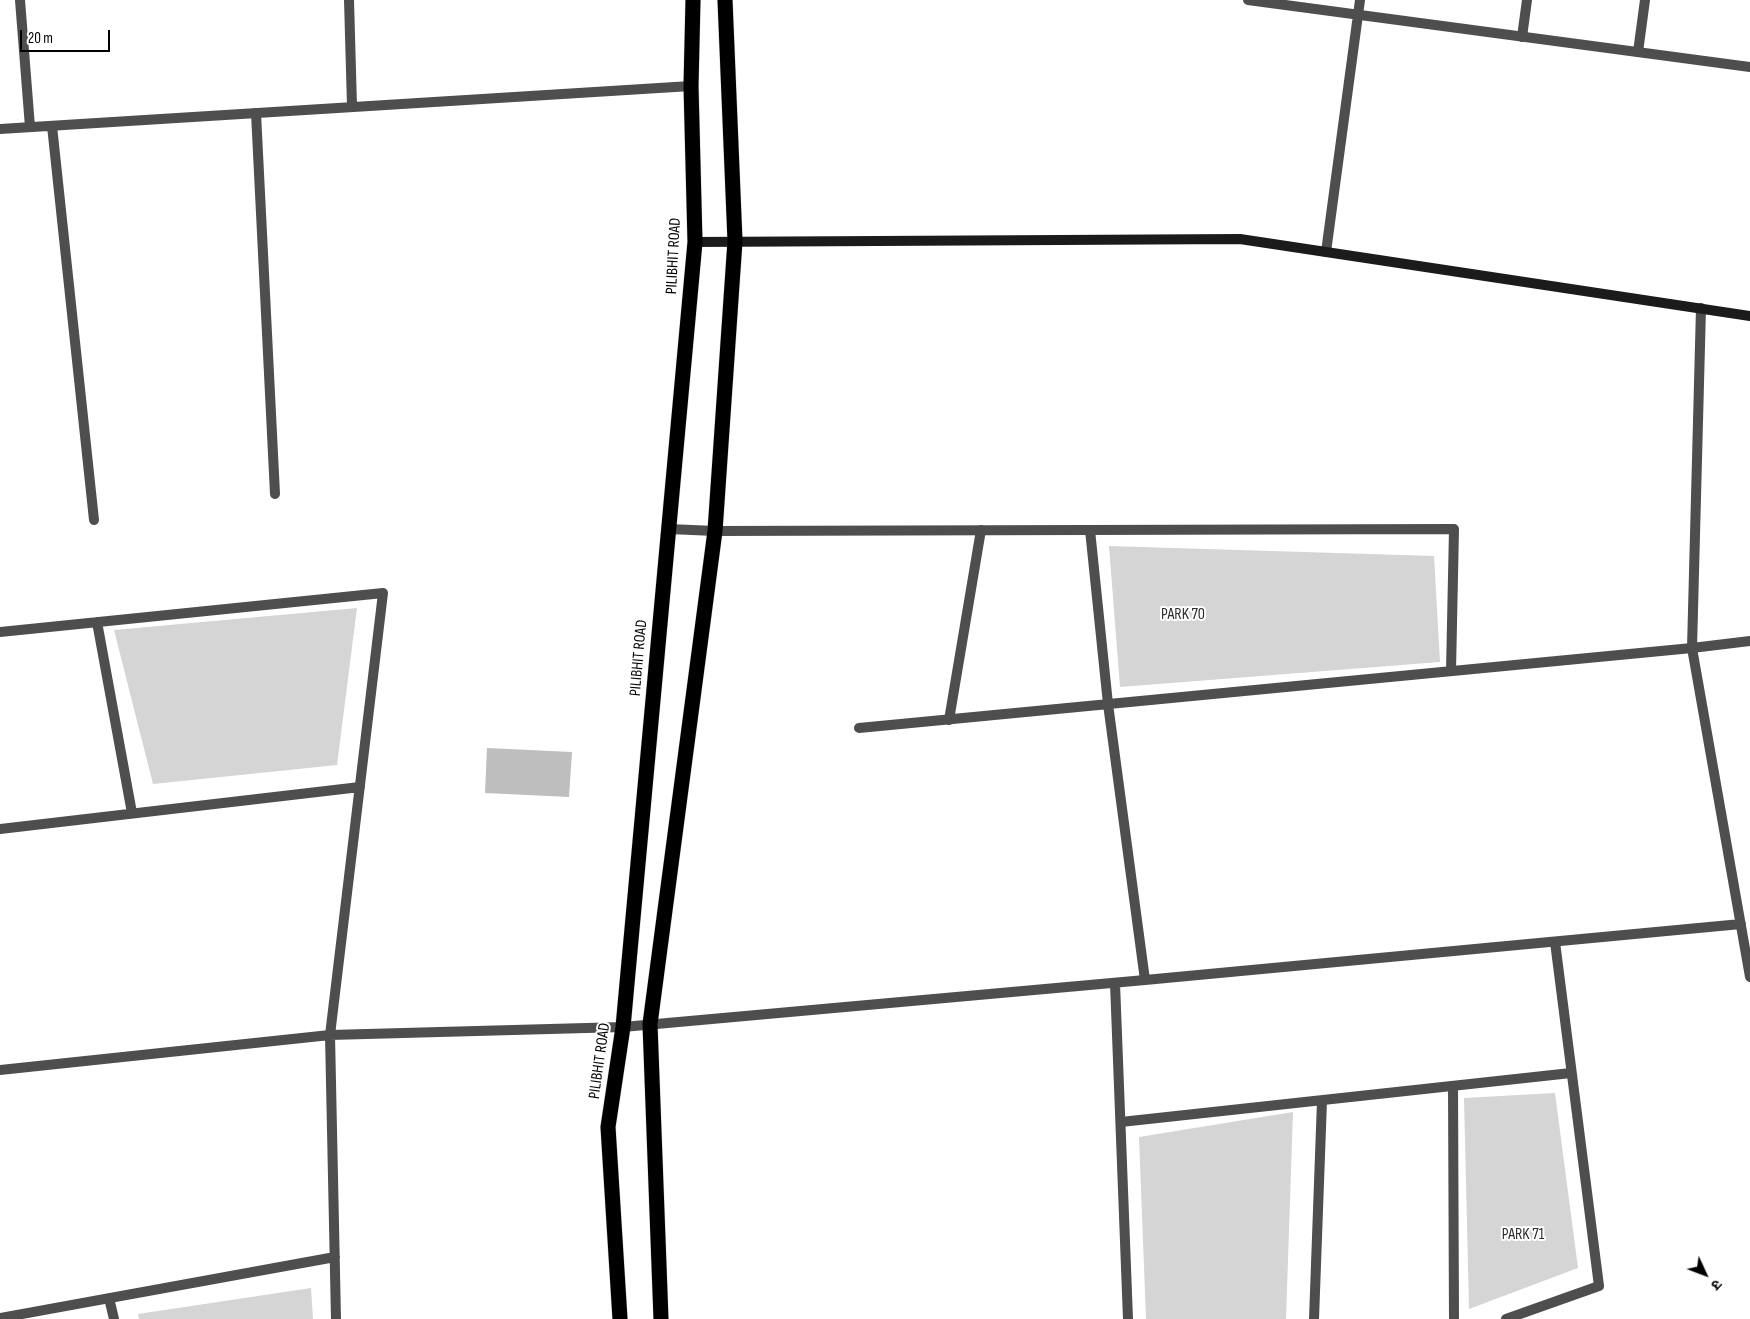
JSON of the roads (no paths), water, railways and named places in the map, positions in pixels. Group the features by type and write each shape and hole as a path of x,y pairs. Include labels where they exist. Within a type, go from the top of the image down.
{"highway":[{"name":"PILIBHIT ROAD","path":"620,1319 608,1127 622,1027 695,242 691,86 693,0"},
{"path":"661,1319 650,1024 715,531 735,242 725,0"}],"street":[{"path":"20,0 30,127"},
{"path":"349,0 352,106"},
{"path":"1248,0 1750,67 1750,63"},
{"path":"1326,252 1360,0"},
{"path":"1522,37 1528,0"},
{"path":"1638,52 1645,0"},
{"path":"0,129 691,86"},
{"path":"256,113 275,494"},
{"path":"52,126 94,520"},
{"path":"695,242 1240,239 1750,316"},
{"path":"1701,308 1692,648 1750,977"},
{"path":"669,530 1454,529 1451,671"},
{"path":"949,720 981,530"},
{"path":"1090,530 1108,704 1145,980"},
{"path":"0,632 382,594 330,1035 336,1319"},
{"path":"97,622 132,813"},
{"path":"859,728 1750,641"},
{"path":"0,829 360,787"},
{"path":"0,1070 330,1035 622,1027 1741,924"},
{"path":"1506,1319 1599,1286 1555,942"},
{"path":"1115,983 1128,1319"},
{"path":"1121,1122 1572,1073"},
{"path":"1453,1086 1454,1319"},
{"path":"1314,1319 1322,1101"},
{"path":"0,1318 335,1257"},
{"path":"109,1298 114,1319"}],"park label":[{"name":"PARK 70","path":"1183,615"},
{"name":"PARK 71","path":"1523,1235"}]}
